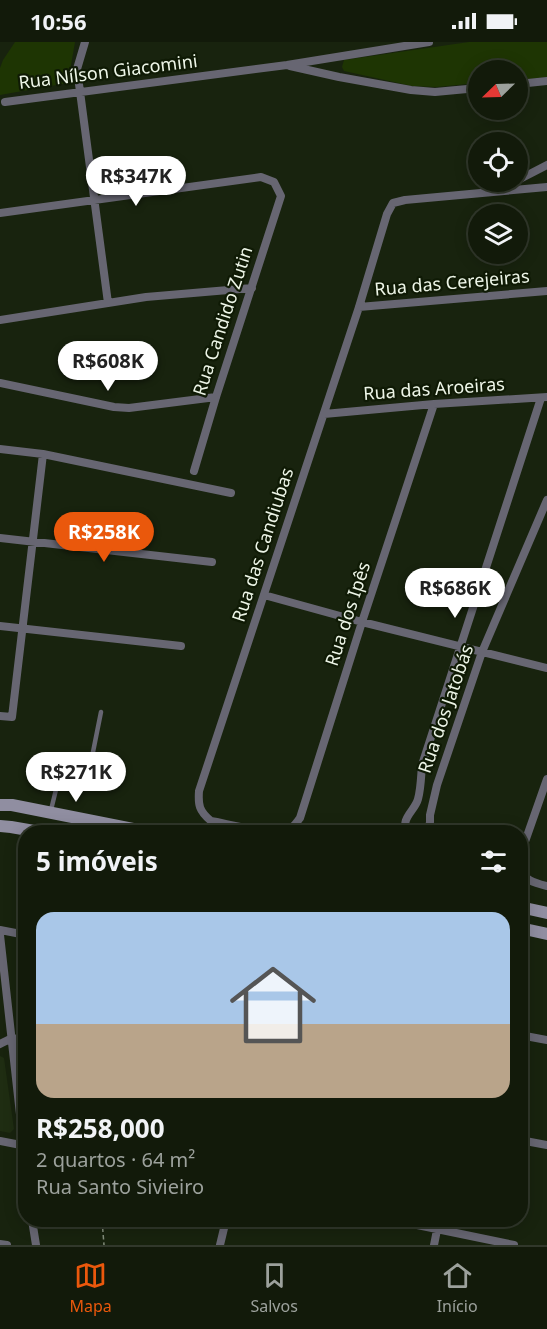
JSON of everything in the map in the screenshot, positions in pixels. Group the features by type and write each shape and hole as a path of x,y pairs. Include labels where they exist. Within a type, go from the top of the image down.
{"main road":[{"path":"0,805 12,805 112,825"},
{"path":"0,826 18,828"},
{"path":"528,909 547,913"},
{"path":"528,930 547,934"}],"street":[{"path":"85,42 77,69 108,303"},
{"name":"Rua Nílson Giacomini","path":"5,102 287,65 380,46 429,42"},
{"path":"336,56 335,65 339,77"},
{"path":"287,65 411,90 435,92 468,89"},
{"path":"528,83 547,81"},
{"path":"528,175 547,165"},
{"name":"Rua Candido Zutin","path":"95,199 261,177 274,182 281,196 194,471"},
{"path":"528,189 547,187"},
{"name":"Rua das Candiubas","path":"234,825 211,821 203,815 199,807 199,791 359,307 387,214 393,203 405,200 494,192"},
{"path":"0,213 95,199"},
{"path":"0,320 146,297 252,288"},
{"name":"Rua das Cerejeiras","path":"359,307 547,291"},
{"path":"0,383 114,407 129,408 216,397"},
{"path":"405,825 418,801 422,765 544,398"},
{"name":"Rua das Aroeiras","path":"324,414 434,404 544,398"},
{"name":"Rua dos Ipês","path":"296,825 300,818 434,404"},
{"path":"0,449 43,454 231,493"},
{"path":"0,716 12,717 43,454"},
{"name":"Rua dos Jatobás","path":"429,825 429,815 437,785 482,652 547,500"},
{"path":"0,538 212,562"},
{"path":"264,595 547,668"},
{"path":"0,626 182,646"},
{"path":"528,833 547,779"},
{"path":"528,881 547,886"},
{"path":"0,930 18,934"},
{"path":"0,935 18,1092"},
{"path":"528,1036 547,1040"},
{"path":"0,1044 12,1038 18,1039"},
{"path":"0,1141 18,1145"},
{"path":"528,1141 547,1145"},
{"path":"33,1227 36,1245"},
{"path":"220,1245 224,1227"},
{"path":"434,1245 437,1227"},
{"path":"449,1227 514,1245"},
{"path":"0,1244 7,1245"}],"lane":[{"path":"50,813 63,761 91,762 101,712"}],"path":[{"path":"103,1227 104,1245"}],"shaded area":[{"path":"15,42 75,42 68,83 0,95 0,68"},
{"path":"469,42 547,42 547,77 528,79 528,60 468,60 468,84 436,87 412,86 344,71 342,67 344,60"},
{"path":"0,1056 4,1058 14,1129 10,1133 0,1131"}]}
